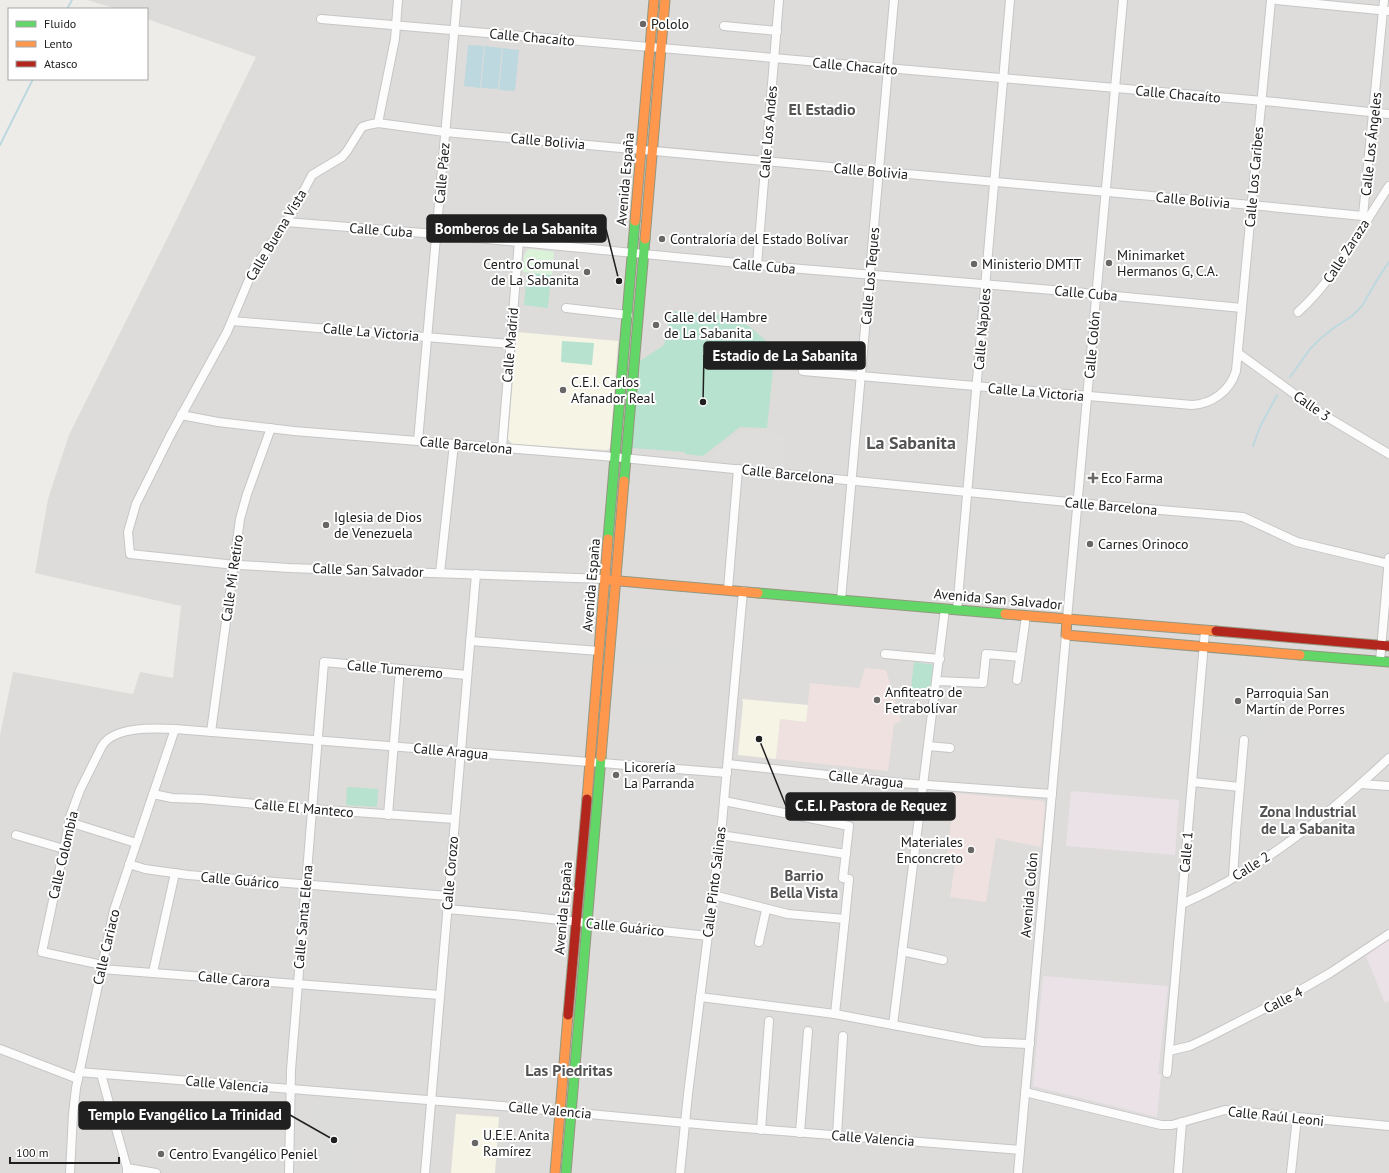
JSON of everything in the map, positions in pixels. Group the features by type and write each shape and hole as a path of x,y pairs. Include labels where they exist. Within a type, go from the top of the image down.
{"main road":[{"name":"Avenida España","path":"555,1173 654,0"},
{"name":"Avenida España","path":"566,1173 665,0"},
{"name":"Avenida San Salvador","path":"605,579 1026,616 1385,645"},
{"name":"Avenida Colón","path":"1066,635 1068,619"},
{"path":"1066,635 1385,662"}],"street":[{"path":"378,123 390,69 397,25 398,0"},
{"name":"Calle Páez","path":"418,441 457,0"},
{"name":"Calle Los Andes","path":"757,265 779,0"},
{"name":"Calle Los Teques","path":"841,600 894,0"},
{"name":"Calle Nápoles","path":"957,610 1010,0"},
{"name":"Calle Colón","path":"1068,619 1123,0"},
{"name":"Calle Los Caribes","path":"1238,353 1271,0"},
{"path":"1276,0 1386,10"},
{"name":"Calle Los Ángeles","path":"1366,217 1374,112 1386,10 1384,0"},
{"name":"Calle Chacaíto","path":"321,19 1261,101 1389,114"},
{"path":"724,26 777,30"},
{"name":"Calle Bolivia","path":"378,123 445,132 1251,205 1366,217"},
{"name":"Calle Buena Vista","path":"130,554 128,532 133,512 181,414 232,322 253,270 286,222 312,175 342,157 362,127 378,123"},
{"name":"Calle Zaraza","path":"1298,312 1312,299 1341,262 1366,217 1389,186"},
{"name":"Calle Cuba","path":"286,222 519,241 757,265 986,284 1242,308"},
{"name":"Calle Madrid","path":"502,448 519,241"},
{"path":"566,308 628,315"},
{"name":"Calle La Victoria","path":"232,322 510,344"},
{"name":"Calle La Victoria","path":"803,371 1192,405 1208,402 1223,392 1233,379 1236,371 1238,353"},
{"name":"Calle 3","path":"1238,353 1322,414 1389,454"},
{"name":"Calle Barcelona","path":"181,414 218,422 271,428 738,469 1243,518 1297,542 1388,564"},
{"name":"Calle Mi Retiro","path":"211,732 233,564 243,506 271,428"},
{"path":"440,573 454,444"},
{"path":"728,589 738,469"},
{"name":"Calle San Salvador","path":"130,554 233,564 605,579"},
{"path":"1385,662 1389,558"},
{"name":"Calle Corozo","path":"425,1173 466,675 476,574"},
{"name":"Calle Pinto Salinas","path":"680,1173 724,801 743,591"},
{"path":"893,1025 940,659 945,609"},
{"path":"1017,680 1026,616"},
{"name":"Calle 1","path":"1167,1073 1205,630"},
{"name":"Avenida Colón","path":"1018,1173 1066,635"},
{"path":"470,641 599,651"},
{"path":"886,654 940,659"},
{"path":"937,681 983,683 986,654 1020,657"},
{"name":"Calle Tumeremo","path":"324,662 466,675"},
{"name":"Calle Santa Elena","path":"288,1173 297,985 324,662"},
{"path":"388,815 400,669"},
{"name":"Calle Colombia","path":"42,952 69,822 80,790 105,741 118,734 139,730 154,728 175,729"},
{"name":"Calle Aragua","path":"175,729 727,773"},
{"name":"Calle Cariaco","path":"70,1173 73,1114 79,1076 114,910 175,729"},
{"path":"1233,877 1244,740"},
{"path":"928,746 950,748"},
{"name":"Calle 2","path":"1182,904 1204,894 1276,850 1361,784 1389,758"},
{"name":"Calle Aragua","path":"728,764 923,785 1052,794"},
{"path":"1192,782 1240,787"},
{"path":"1361,784 1389,786"},
{"name":"Calle El Manteco","path":"153,794 172,798 455,820"},
{"path":"724,801 849,826 843,878 849,879 835,1014"},
{"path":"69,822 136,843"},
{"path":"16,835 64,850"},
{"path":"720,835 846,854"},
{"name":"Calle Guárico","path":"129,864 145,869 175,874 448,896"},
{"path":"153,972 175,874"},
{"path":"713,895 766,910 788,914 845,919"},
{"name":"Calle Guárico","path":"447,909 708,936"},
{"path":"759,942 766,910"},
{"name":"Calle 4","path":"1169,1051 1190,1046 1302,990 1389,934"},
{"path":"902,951 943,960"},
{"name":"Calle Carora","path":"42,952 102,967 297,985 440,995"},
{"path":"700,997 835,1014 983,1042 1030,1044"},
{"path":"761,1130 769,1021"},
{"path":"800,1133 808,1031"},
{"path":"837,1135 843,1036"},
{"name":"Calle Valencia","path":"0,1049 79,1076 101,1074 560,1111 761,1130 1020,1150"},
{"path":"101,1074 127,1170 156,1173"},
{"name":"Calle Raúl Leoni","path":"1025,1092 1152,1124 1172,1125 1225,1110 1389,1126"},
{"path":"1291,1173 1297,1117"},
{"path":"1178,1173 1182,1122"}],"shaded area":[{"path":"87,0 1389,0 1389,1173 0,1173 0,735 13,672 133,694 140,672 173,678 181,606 35,573 48,499 69,435 256,57 148,19 148,8 114,8"},
{"name":"C.E.I. Carlos Afanador Real","path":"517,332 618,341 610,448 607,450 512,444 508,439"},
{"path":"743,429 787,435 783,468 707,459"},
{"path":"617,645 682,649 678,665 615,660"},
{"name":"Parroquia San Martín de Porres","path":"1209,664 1272,670 1266,738 1204,731"},
{"path":"865,668 886,670 901,721 894,724 888,771 776,759 780,719 806,722 810,683 859,688"},
{"path":"742,699 808,705 806,722 780,719 776,759 738,755 743,703"},
{"path":"1071,791 1179,800 1175,855 1066,846"},
{"name":"Materiales Enconcreto","path":"954,793 1043,801 1045,805 1041,847 996,838 986,902 950,897 955,865 945,864 946,854 948,852"},
{"path":"1389,938 1389,1001 1385,1003 1366,956"},
{"path":"1043,976 1168,986 1158,1074 1161,1075 1157,1117 1033,1086"},
{"path":"315,1099 361,1102 354,1173 310,1173"},
{"name":"U.E.E. Anita Ramírez","path":"456,1114 499,1117 495,1173 451,1173"}],"green space":[{"path":"531,249 554,252 552,275 523,272 524,256 527,250"},
{"path":"527,273 551,275 548,308 524,305"},
{"path":"671,311 721,315 736,319 750,327 765,340 771,353 773,369 767,428 740,427 703,456 685,454 685,452 632,448 640,361 664,345"},
{"path":"562,341 594,343 592,365 561,362"},
{"path":"914,662 935,665 931,699 910,697"},
{"path":"347,787 378,789 377,807 346,805"}],"water":[{"path":"468,45 484,46 480,88 464,86"},
{"path":"485,46 502,48 498,89 481,88"},
{"path":"503,48 519,50 515,91 499,90"}],"waterway":[{"path":"68,8 72,0"},
{"path":"0,145 32,80"},
{"path":"1290,377 1310,349 1320,339 1352,316 1362,306 1389,262"},
{"path":"1253,446 1260,427 1277,395"}],"traffic: fast":[{"path":"608,539 635,221"},
{"path":"624,481 645,239"},
{"path":"758,593 1005,614"},
{"path":"1300,655 1389,662"},
{"path":"566,1173 601,757"}],"traffic: slow":[{"path":"635,221 654,0"},
{"path":"645,239 665,0"},
{"path":"601,757 624,481"},
{"path":"587,799 608,539"},
{"path":"608,580 758,593"},
{"path":"1005,614 1216,631"},
{"path":"1067,619 1066,635 1300,655"},
{"path":"555,1173 568,1015"}],"traffic: jam":[{"path":"1216,631 1389,646"},
{"path":"568,1015 587,799"}],"place":[{"name":"Pololo","path":"643,24"},
{"name":"Contraloría del Estado Bolívar","path":"662,239"},
{"name":"Minimarket Hermanos G, C.A.","path":"1109,263"},
{"name":"Ministerio DMTT","path":"974,264"},
{"name":"Centro Comunal de La Sabanita","path":"587,272"},
{"name":"Bomberos de La Sabanita","path":"619,281"},
{"name":"Calle del Hambre de La Sabanita","path":"656,325"},
{"name":"C.E.I. Carlos Afanador Real","path":"563,390"},
{"name":"Estadio de La Sabanita","path":"703,402"},
{"name":"Eco Farma","path":"1093,478"},
{"name":"Iglesia de Dios de Venezuela","path":"326,525"},
{"name":"Carnes Orinoco","path":"1090,544"},
{"name":"Anfiteatro de Fetrabolívar","path":"877,700"},
{"name":"Parroquia San Martín de Porres","path":"1238,701"},
{"name":"C.E.I. Pastora de Requez","path":"759,739"},
{"name":"Licorería La Parranda","path":"616,775"},
{"name":"Materiales Enconcreto","path":"971,850"},
{"name":"Templo Evangélico La Trinidad","path":"334,1140"},
{"name":"U.E.E. Anita Ramírez","path":"475,1143"},
{"name":"Centro Evangélico Peniel","path":"161,1154"}],"district":[{"name":"El Estadio","path":"822,109"},
{"name":"La Sabanita","path":"911,442"},
{"name":"Zona Industrial de La Sabanita","path":"1308,820"},
{"name":"Barrio Bella Vista","path":"804,884"},
{"name":"Las Piedritas","path":"569,1070"}]}
